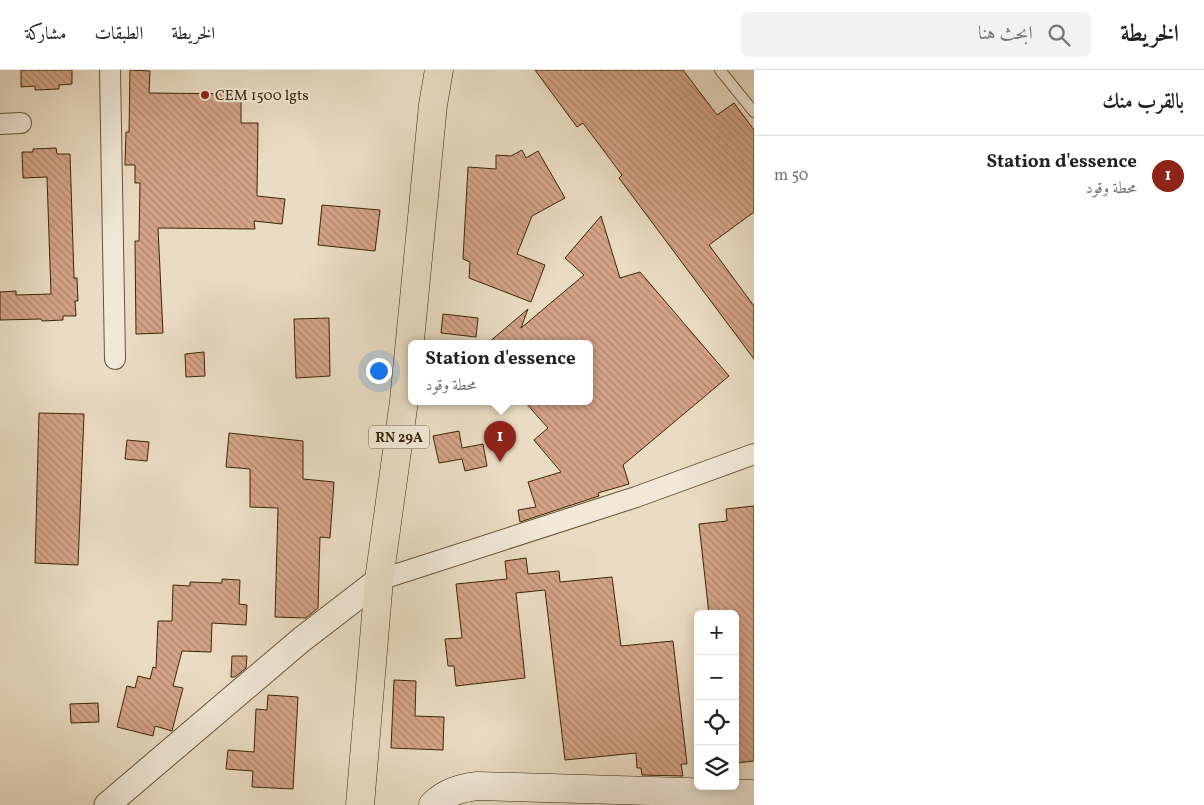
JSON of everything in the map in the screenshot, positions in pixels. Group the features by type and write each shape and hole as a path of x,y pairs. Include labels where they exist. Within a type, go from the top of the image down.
{"main road":[{"path":"422,70 433,105"},
{"name":"RN 29A","path":"410,340 433,105 439,70"},
{"name":"RN 29A","path":"360,805 379,580 408,360"},
{"path":"433,805 450,792 464,787 478,786 754,794"}],"street":[{"path":"110,70 115,359"},
{"path":"0,124 22,124"},
{"path":"107,805 301,640 379,580 636,497 754,454"}],"lane":[{"path":"720,70 754,112"}],"building":[{"path":"21,70 72,70 72,84 59,85 59,89 35,90 35,86 21,87"},
{"path":"130,70 150,71 149,93 241,94 241,123 258,123 257,196 285,199 282,224 254,221 255,229 158,228 163,333 136,334 135,241 139,241 140,183 135,183 135,165 125,165 126,132 129,132"},
{"path":"535,70 683,70 717,115 734,103 754,130 754,212 709,245 754,306 754,359 619,178 622,175 583,123 577,127"},
{"path":"56,148 57,154 70,154 74,278 77,278 78,301 75,301 76,316 63,316 63,320 0,320 0,292 16,291 16,295 51,294 47,177 23,178 22,152 33,152 33,149"},
{"path":"522,150 526,158 538,151 565,198 532,216 517,254 545,265 531,302 469,278 470,262 463,259 468,167 496,169 496,155 511,156"},
{"path":"322,205 380,210 375,251 318,245"},
{"path":"601,216 620,278 640,272 729,376 623,465 629,484 598,493 599,496 520,522 518,510 536,507 528,482 561,472 534,440 548,428 528,405 593,405 593,340 492,340 528,309 521,328 584,275 565,258"},
{"path":"443,314 478,318 476,337 441,333"},
{"path":"329,318 330,376 296,378 294,319"},
{"path":"204,352 205,376 186,377 185,354"},
{"path":"39,413 84,414 78,565 35,563"},
{"path":"459,431 462,448 483,444 487,466 465,471 462,459 439,463 433,436"},
{"path":"229,433 303,441 303,479 334,482 330,538 320,537 318,608 306,618 275,617 278,508 250,507 250,469 226,467"},
{"path":"127,440 149,442 147,461 125,459"},
{"path":"754,506 754,761 739,763 739,610 709,610 699,524 727,521 726,509"},
{"path":"526,558 528,574 559,571 560,582 612,577 621,646 673,641 687,764 681,764 683,776 642,775 641,768 637,768 636,753 565,760 545,590 516,593 525,678 456,686 454,666 448,666 445,639 462,638 456,584 507,579 505,561"},
{"path":"222,579 240,580 239,604 247,605 246,625 212,623 211,652 182,651 173,686 183,688 172,731 155,726 153,736 117,727 127,686 135,688 138,676 150,679 153,667 156,668 158,621 172,621 173,585 190,586 190,582 222,583"},
{"path":"232,656 247,656 246,668 235,677 231,677"},
{"path":"394,680 416,681 415,716 444,717 443,750 391,748"},
{"path":"268,695 298,697 293,789 252,787 253,771 226,769 228,750 254,752 256,709 267,710"},
{"path":"98,703 99,722 71,723 70,704"}],"place":[{"name":"CEM 1500 lgts","path":"205,95"},
{"name":"Station d'essence","path":"500,462"}]}
